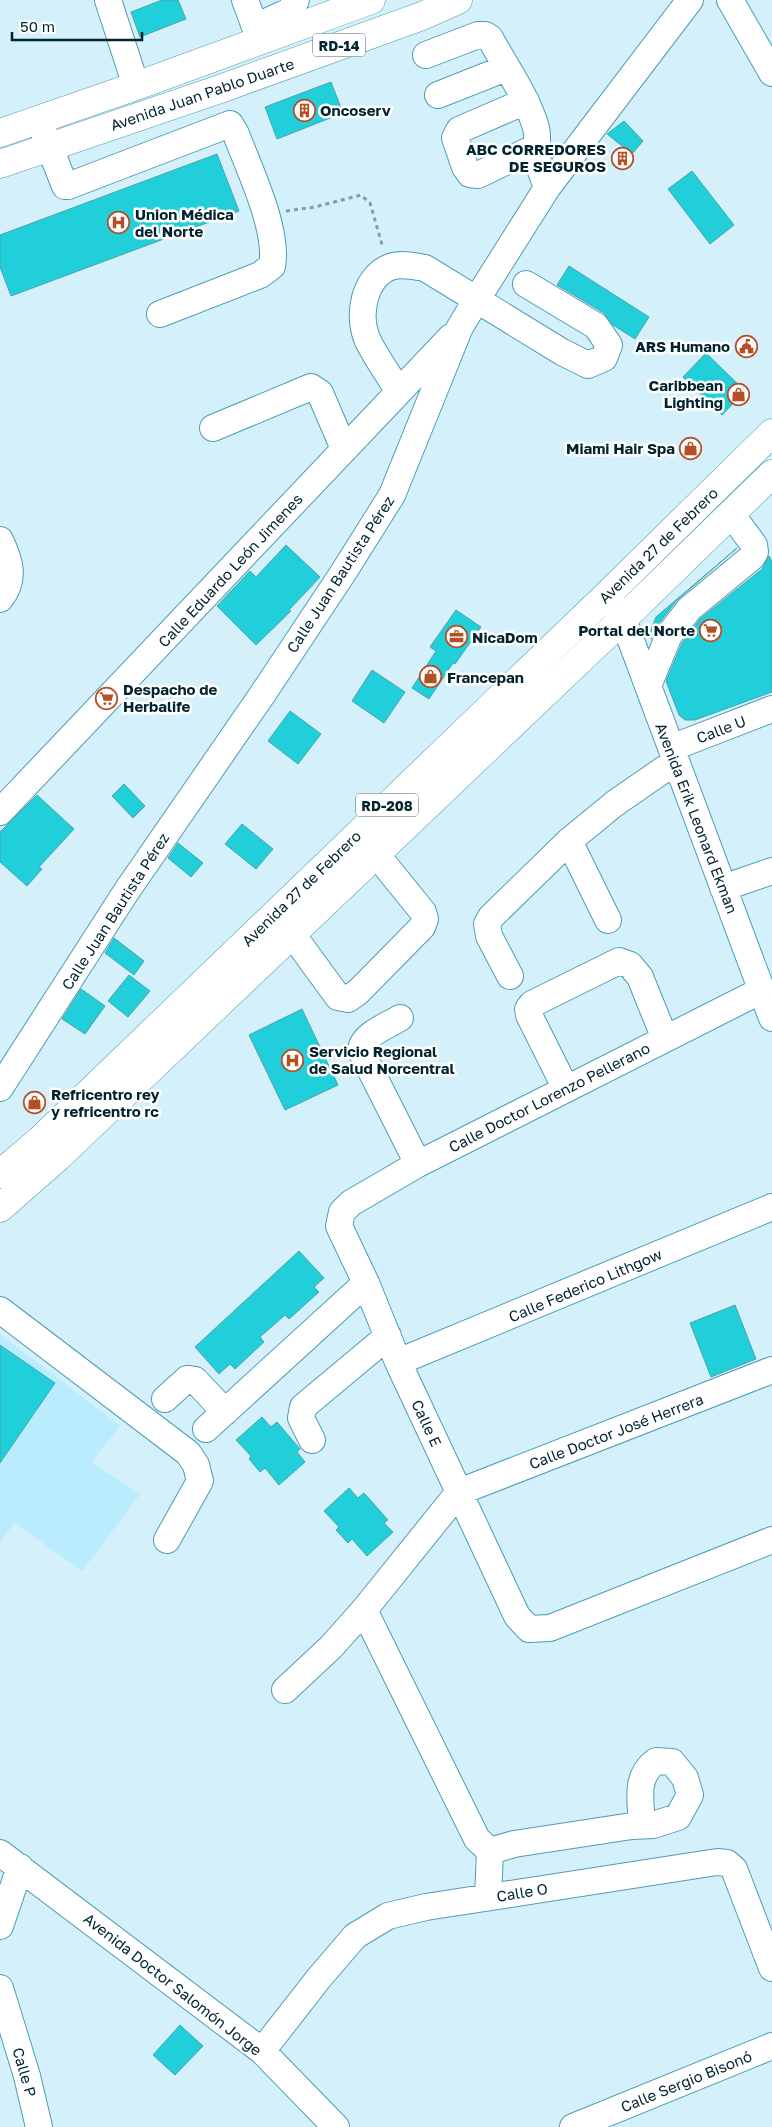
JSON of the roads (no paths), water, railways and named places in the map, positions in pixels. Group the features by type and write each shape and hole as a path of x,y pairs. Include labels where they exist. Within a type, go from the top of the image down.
{"main road":[{"name":"Avenida Juan Pablo Duarte","path":"0,164 422,16 458,0"},
{"name":"Avenida Juan Pablo Duarte","path":"0,133 136,86 258,34 355,3"},
{"name":"Avenida 27 de Febrero","path":"0,1174 40,1140 606,596 772,433"},
{"name":"Avenida 27 de Febrero","path":"0,1208 58,1157 772,474"}],"street":[{"path":"108,0 136,86"},
{"path":"245,0 258,34 290,11 296,0"},
{"name":"Calle Juan Bautista Pérez","path":"0,1088 121,900 338,581 392,495 460,327 477,299 548,188 690,0"},
{"path":"730,0 772,73"},
{"path":"426,55 478,35 485,35 490,38 526,100 537,132 536,147 538,159 548,188"},
{"path":"438,95 506,68"},
{"path":"160,314 260,275 272,266 274,255 266,213 236,134 230,124 220,88"},
{"path":"526,100 459,130 455,138 464,167 470,174 478,175 536,147"},
{"path":"39,120 65,186 230,124"},
{"path":"398,391 367,340 362,311 366,295 375,278 389,267 402,265 425,268 562,352 588,365 604,358 610,345 596,326 526,284"},
{"name":"Calle Eduardo León Jimenes","path":"0,812 460,327"},
{"path":"213,428 311,387 320,393 344,449"},
{"path":"648,686 669,636 684,616 711,589 752,557 755,552 754,546 730,514"},
{"path":"0,540 9,560 11,576 6,592 0,599"},
{"name":"Avenida Erik Leonard Ekman","path":"606,596 622,619 772,1018"},
{"name":"Calle U","path":"510,976 489,936 487,924 491,917 569,841 673,754 772,709"},
{"path":"569,841 608,920"},
{"path":"292,934 338,997 348,999 358,992 422,927 425,919 423,912 376,854"},
{"path":"723,888 772,871"},
{"path":"566,1089 529,1015 528,1009 532,1004 619,960 630,965 640,977 665,1039"},
{"name":"Calle Doctor Lorenzo Pellerano","path":"342,1212 351,1202 418,1164 762,990"},
{"path":"400,1018 369,1037 362,1044 361,1051 418,1164"},
{"name":"Calle Federico Lithgow","path":"398,1362 772,1207"},
{"name":"Calle E","path":"342,1212 339,1226 366,1283 398,1362 518,1616 529,1629 550,1628 772,1540"},
{"path":"165,1399 187,1379 194,1380 215,1421 366,1283"},
{"path":"0,1310 188,1453 196,1465 200,1481 167,1540"},
{"path":"312,1440 301,1418 303,1407 388,1336"},
{"name":"Calle Doctor José Herrera","path":"459,1492 772,1370"},
{"path":"285,1690 331,1647 364,1610 459,1492"},
{"path":"364,1610 477,1839 490,1852 488,1897"},
{"path":"490,1852 514,1844 642,1825"},
{"path":"0,1926 10,1860"},
{"name":"Avenida Doctor Salomón Jorge","path":"10,1860 262,2052 336,2127"},
{"name":"Calle O","path":"262,2052 319,1978 355,1936 388,1916 426,1907 718,1862 727,1863 734,1869 772,1968"},
{"name":"Calle P","path":"0,1988 27,2076 39,2127"},
{"name":"Calle Sergio Bisonó","path":"573,2127 772,2046"}],"place":[{"name":"Oncoserv","path":"304,110"},
{"name":"ABC CORREDORES DE SEGUROS","path":"622,158"},
{"name":"Union Médica del Norte","path":"119,223"},
{"name":"ARS Humano","path":"746,346"},
{"name":"Caribbean Lighting","path":"739,394"},
{"name":"Miami Hair Spa","path":"691,448"},
{"name":"Portal del Norte","path":"711,630"},
{"name":"NicaDom","path":"456,637"},
{"name":"Francepan","path":"431,677"},
{"name":"Despacho de Herbalife","path":"107,698"},
{"name":"Servicio Regional de Salud Norcentral","path":"293,1060"},
{"name":"Refricentro rey y refricentro rc","path":"35,1103"}]}
